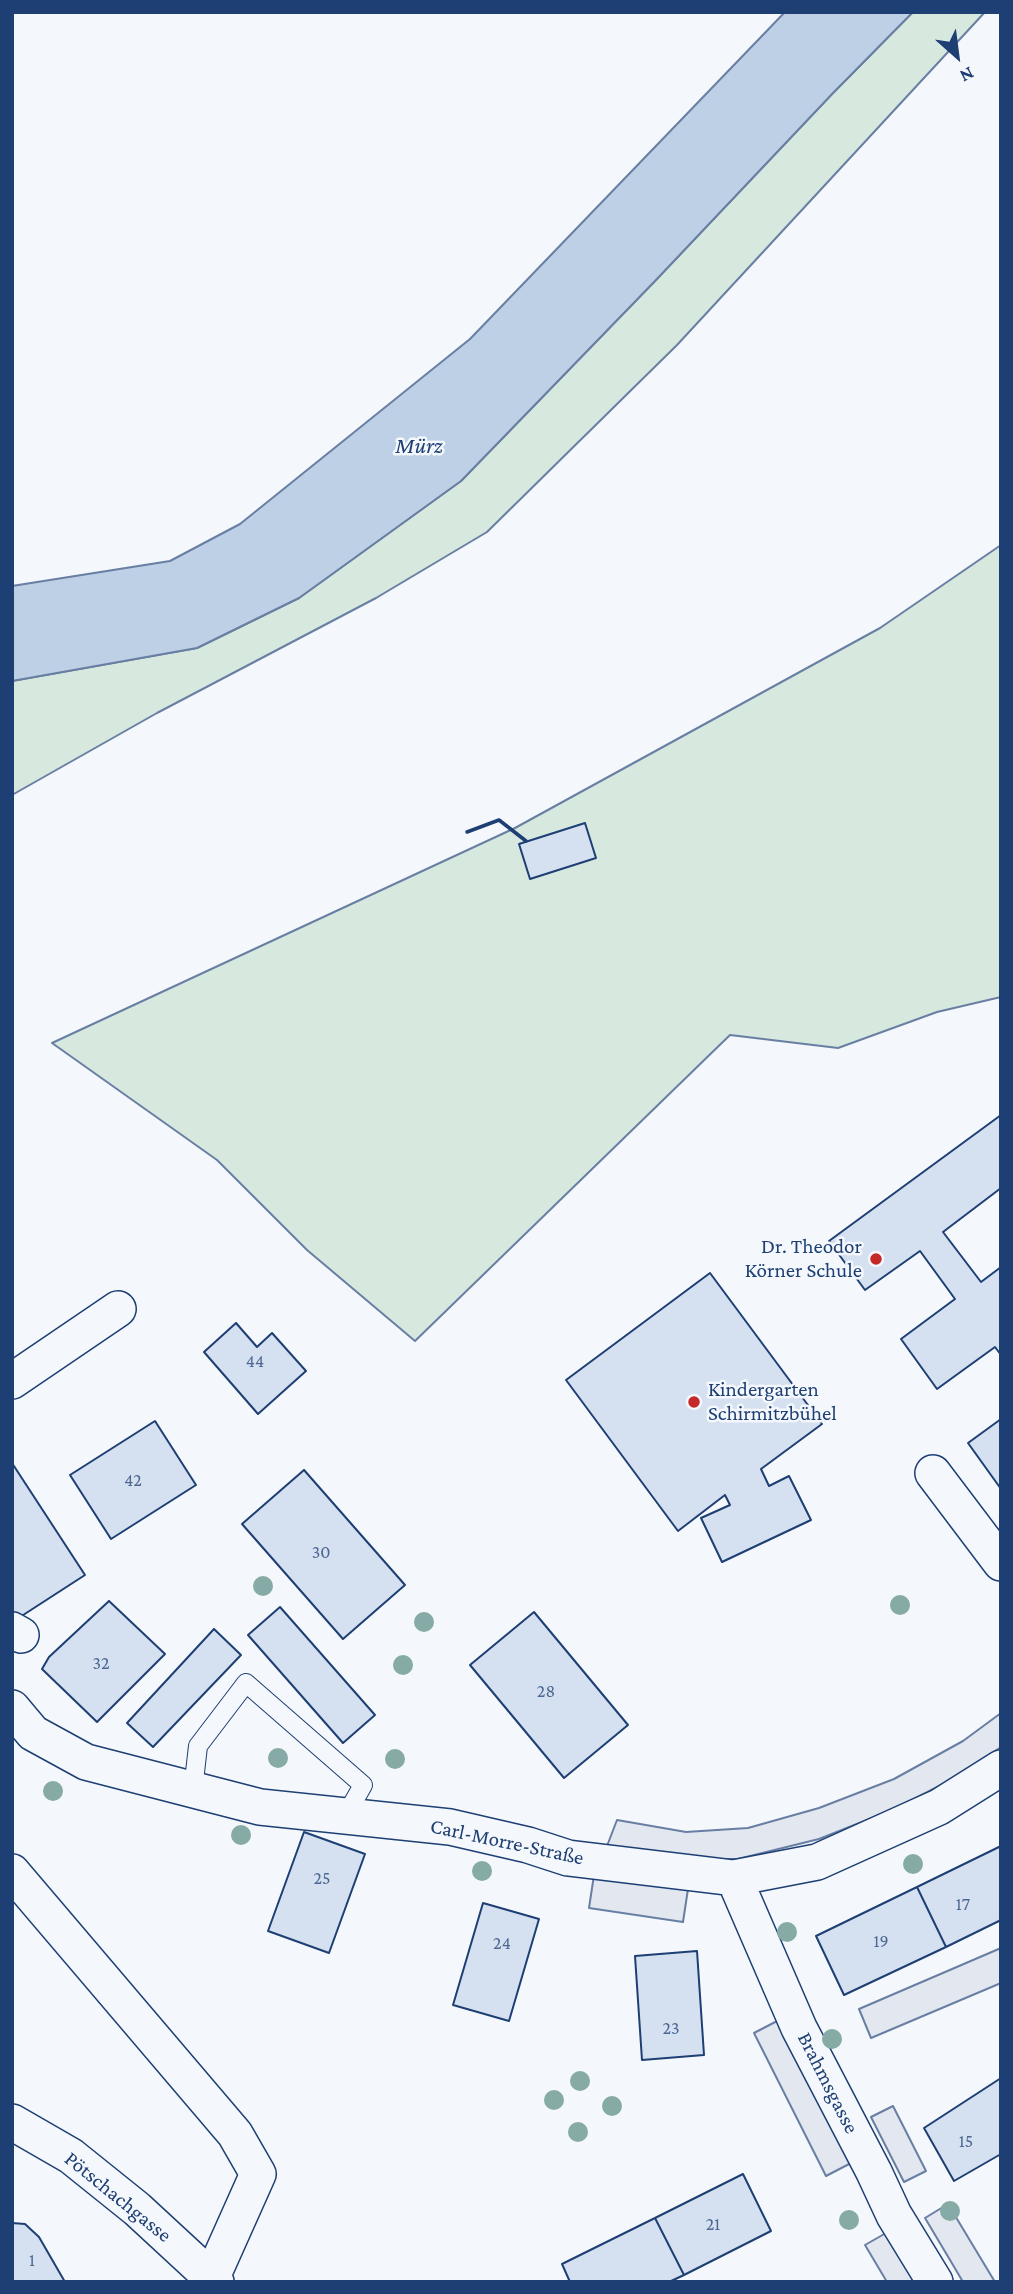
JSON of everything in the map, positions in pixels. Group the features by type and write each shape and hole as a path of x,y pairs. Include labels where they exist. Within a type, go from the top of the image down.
{"street":[{"path":"12,1381 118,1309"},
{"path":"933,1473 1001,1563"},
{"name":"Carl-Morre-Straße","path":"12,1708 33,1733 86,1762 260,1807 450,1827 568,1857 734,1878 817,1862 939,1807 1001,1768"},
{"path":"12,1872 235,2134 258,2174 214,2279"},
{"name":"Brahmsgasse","path":"734,1878 799,2028 894,2215 934,2282"},
{"name":"Pötschachgasse","path":"12,2122 71,2156 138,2209 214,2279"}],"lane":[{"path":"184,1788 198,1746 246,1683 363,1785 345,1815"}],"shaded area":[{"path":"913,12 985,12 677,345 487,532 376,598 157,713 12,795 12,681 197,648 299,598 461,481"},
{"path":"1001,545 1001,997 937,1012 838,1048 730,1035 415,1341 307,1250 217,1160 52,1043 515,828 880,628"},
{"path":"1001,1713 1001,1747 957,1777 892,1810 819,1839 738,1859 671,1859 607,1846 617,1820 686,1832 748,1828 819,1808 894,1779 963,1741"},
{"path":"594,1875 688,1889 683,1922 589,1908"},
{"path":"1001,1948 1001,1983 871,2038 859,2009"},
{"path":"781,2019 853,2162 826,2176 754,2033"},
{"path":"893,2106 926,2171 904,2182 871,2117"},
{"path":"948,2204 995,2282 963,2282 925,2218"},
{"path":"893,2229 924,2282 887,2282 865,2245"}],"water":[{"name":"Mürz","path":"785,12 913,12 461,481 299,598 197,648 12,681 12,586 170,561 240,524 470,339"}],"building":[{"path":"585,823 596,858 530,879 519,844"},
{"name":"Dr. Theodor Körner Schule","path":"1001,1115 1001,1188 943,1232 981,1282 1001,1267 1001,1355 995,1347 937,1389 901,1339 955,1299 920,1251 865,1290 829,1241"},
{"name":"Kindergarten Schirmitzbühel","path":"710,1273 822,1424 761,1469 769,1486 789,1476 811,1520 722,1562 701,1518 730,1505 725,1495 678,1531 566,1380"},
{"path":"236,1323 257,1347 272,1333 306,1371 258,1414 204,1352"},
{"path":"1001,1419 1001,1489 968,1443"},
{"path":"155,1421 196,1485 111,1539 70,1475"},
{"path":"12,1463 85,1575 17,1619 12,1610"},
{"path":"304,1470 405,1585 343,1639 242,1524"},
{"path":"109,1601 165,1654 97,1722 42,1669 49,1657"},
{"path":"280,1607 375,1715 343,1743 248,1635"},
{"path":"534,1612 628,1725 564,1778 470,1665"},
{"path":"214,1629 241,1655 153,1747 127,1723"},
{"path":"304,1832 365,1854 329,1953 268,1931"},
{"path":"1001,1846 1001,1920 946,1947 917,1887"},
{"path":"917,1887 946,1947 844,1995 816,1936"},
{"path":"483,1903 539,1919 509,2021 453,2005"},
{"path":"697,1951 704,2055 642,2060 635,1956"},
{"path":"1001,2078 1001,2154 954,2181 924,2128"},
{"path":"743,2174 771,2231 684,2275 655,2218"},
{"path":"655,2218 684,2275 669,2282 570,2282 562,2264"},
{"path":"12,2223 25,2224 39,2237 65,2282 12,2282"}],"wall":[{"path":"467,832 499,820 526,841"}],"place":[{"name":"Dr. Theodor Körner Schule","path":"876,1259"},
{"name":"Kindergarten Schirmitzbühel","path":"694,1402"}]}
